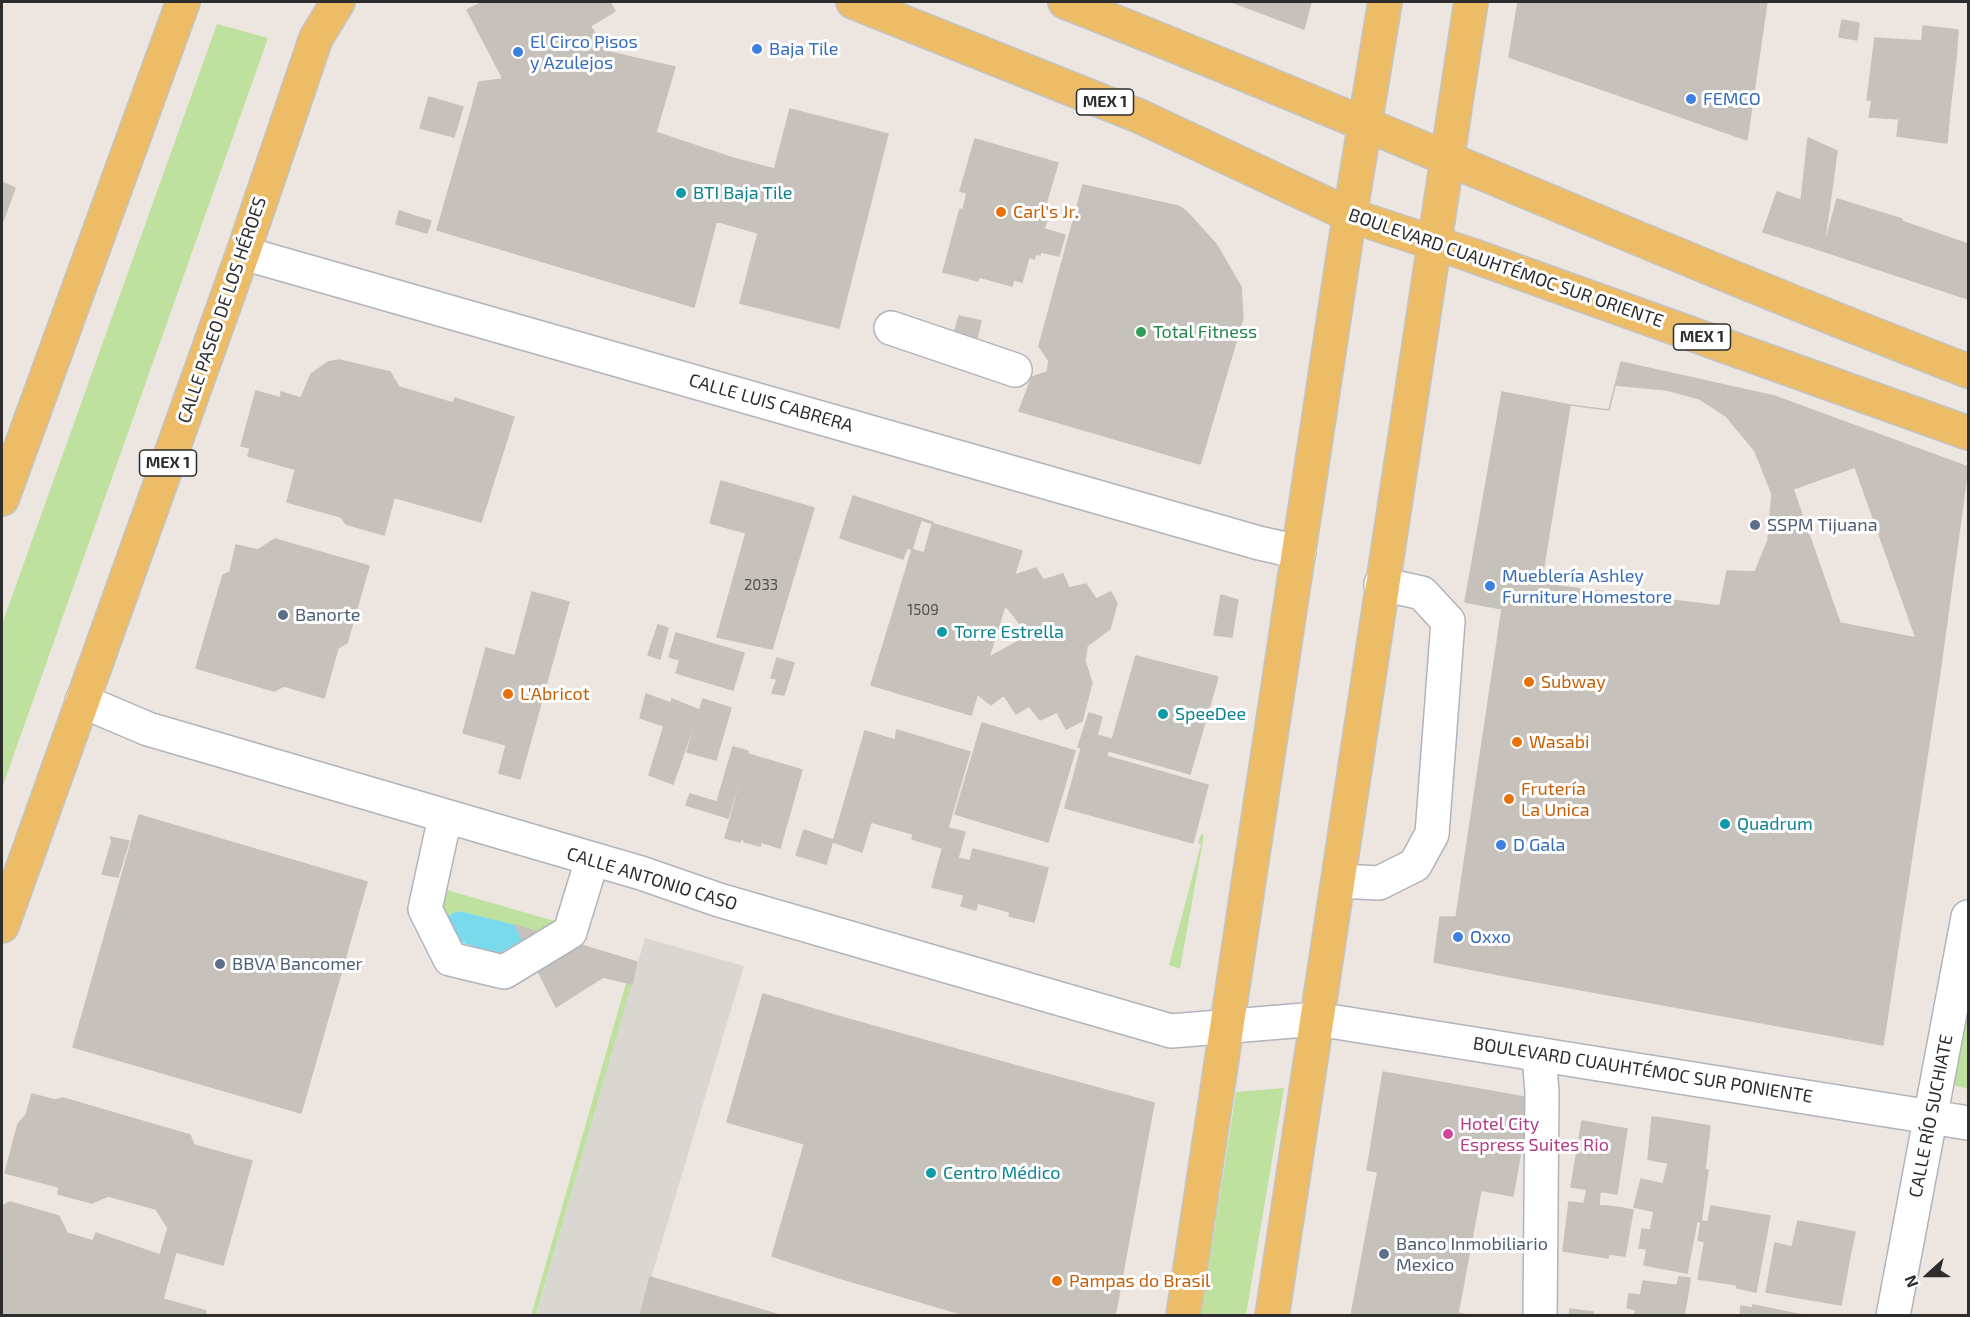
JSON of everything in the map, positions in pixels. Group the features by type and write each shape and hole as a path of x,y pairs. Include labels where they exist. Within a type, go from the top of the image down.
{"main road":[{"path":"2,499 183,2"},
{"name":"CALLE PASEO DE LOS HÉROES","path":"2,926 243,253 316,38 338,2"},
{"name":"BOULEVARD CUAUHTÉMOC SUR ORIENTE","path":"853,2 1139,116 1352,216 1899,405 1968,433"},
{"path":"1065,2 1448,157 1706,267 1968,371"},
{"path":"1183,1316 1385,2"},
{"path":"1272,1316 1339,881 1381,584 1471,2"}],"street":[{"name":"CALLE LUIS CABRERA","path":"243,253 1259,543 1299,552"},
{"path":"891,328 1015,370"},
{"path":"1339,881 1379,883 1415,866 1432,834 1448,621 1422,593 1381,584"},
{"name":"CALLE ANTONIO CASO","path":"82,701 148,729 445,818 641,873 719,900 1171,1031 1317,1019"},
{"path":"445,818 425,909 450,958 504,972 570,932 592,860"},
{"name":"CALLE RÍO SUCHIATE","path":"1893,1316 1968,917"},
{"name":"BOULEVARD CUAUHTÉMOC SUR PONIENTE","path":"1317,1019 1932,1115 1968,1123"},
{"path":"1539,1054 1542,1094 1540,1316"}],"green space":[{"path":"217,24 268,38 2,788 2,624"},
{"path":"1201,834 1204,835 1180,969 1169,965 1201,844 1198,843"},
{"path":"440,888 558,922 540,932 459,911 444,917 437,903"},
{"path":"626,983 632,984 536,1315 531,1316"},
{"path":"1962,994 1968,1011 1968,1089 1946,1083"},
{"path":"1284,1088 1246,1315 1201,1315 1236,1092"}],"shaded area":[{"path":"645,938 744,966 640,1315 536,1316"}],"water":[{"path":"459,911 515,925 523,940 498,954 457,941 444,917"}],"building":[{"name":"El Circo Pisos y Azulejos","path":"483,2 610,2 615,11 503,79 467,10"},
{"path":"1232,2 1311,2 1304,29"},
{"name":"FEMCO","path":"1518,2 1767,2 1747,140 1509,57"},
{"path":"1842,20 1859,23 1857,40 1839,37"},
{"path":"590,26 609,52 675,67 646,166 470,115 479,82 503,79"},
{"path":"1923,26 1958,30 1956,59 1921,54"},
{"path":"1875,38 1922,41 1916,120 1869,117 1872,100 1867,100"},
{"path":"1921,54 1956,59 1950,109 1935,108 1938,93 1919,91"},
{"path":"1919,91 1938,93 1935,108 1950,109 1947,143 1911,138 1916,120"},
{"path":"429,97 463,107 454,137 420,128"},
{"path":"790,109 888,134 839,328 740,303"},
{"path":"470,115 646,166 614,283 437,230"},
{"path":"1899,119 1914,120 1911,138 1897,136"},
{"name":"BTI Baja Tile","path":"655,132 733,158 694,307 614,283"},
{"path":"1808,138 1837,151 1829,210 1801,201"},
{"name":"Carl's Jr.","path":"975,139 1058,163 1043,214 1048,216 1044,229 1065,235 1059,256 1041,252 1040,255 1036,254 1034,259 1029,257 1022,282 1014,280 1012,286 979,277 978,281 943,272 960,209 963,210 967,193 960,191"},
{"path":"733,158 774,169 758,233 716,221"},
{"path":"2,182 15,188 2,224"},
{"name":"Total Fitness","path":"1083,185 1178,206 1186,211 1216,244 1241,287 1243,318 1200,464 1019,411 1032,377 1047,372 1049,361 1039,346"},
{"path":"1777,192 1829,210 1823,251 1763,232"},
{"path":"1837,199 1902,219 1883,271 1823,251"},
{"path":"399,211 431,221 427,233 396,224"},
{"path":"1901,221 1968,244 1968,257 1962,273 1968,275 1968,299 1883,271"},
{"path":"1968,257 1968,275 1962,273"},
{"path":"959,316 981,321 975,345 953,337"},
{"path":"339,360 390,372 399,387 453,403 455,398 514,417 481,522 248,456 250,448 241,446 256,391 281,398 281,392 301,398 311,374 328,362"},
{"name":"SSPM Tijuana","path":"1621,362 1774,396 1968,467 1940,672 1576,600 1541,584 1570,405 1609,410"},
{"path":"1615,385 1667,390 1700,399 1726,416 1755,451 1772,494 1768,540 1755,572 1727,571 1720,606 1541,584 1570,405 1609,410"},
{"path":"1502,392 1570,405 1541,584 1576,600 1505,976 1434,962 1440,917 1456,917 1502,609 1465,602"},
{"path":"1855,467 1916,638 1840,623 1793,489"},
{"path":"295,471 394,498 384,535 346,524 341,517 287,502"},
{"path":"721,481 814,508 772,649 717,637 746,533 710,523"},
{"path":"853,496 933,522 924,553 907,548 903,559 840,538"},
{"name":"Torre Estrella","path":"921,520 1022,551 971,715 871,685"},
{"name":"Banorte","path":"275,539 369,566 347,643 338,648 324,698 284,686 274,691 196,668 223,575 230,572 236,545 258,550"},
{"path":"1036,568 1043,580 1063,574 1069,588 1086,584 1096,599 1111,592 1117,603 1110,629 1087,646 1085,661 1092,683 1082,721 1066,729 1057,712 1040,720 1029,706 1016,714 1004,695 991,705 977,694 988,658 1017,642 1021,625 1005,605 1015,575"},
{"name":"L'Abricot","path":"532,592 569,602 520,779 499,773 506,745 463,733 486,648 515,656"},
{"path":"1221,595 1238,600 1232,637 1214,635"},
{"name":"Quadrum","path":"1576,600 1940,672 1883,1045 1505,976"},
{"path":"658,625 668,628 660,659 648,655"},
{"path":"676,633 744,653 733,690 676,673 680,660 669,657"},
{"name":"SpeeDee","path":"1136,656 1218,677 1190,774 1109,751"},
{"path":"777,658 794,663 784,695 772,693 777,679 771,678"},
{"path":"646,694 668,702 664,726 640,718"},
{"path":"672,699 699,710 673,784 649,775 664,726 668,702 671,703"},
{"path":"703,699 731,708 716,760 687,752"},
{"path":"1089,713 1102,717 1097,735 1111,739 1107,755 1078,747"},
{"path":"982,723 1075,751 1048,842 955,814"},
{"path":"897,730 970,752 942,848 912,839 913,834 871,822 862,852 833,842 865,731 895,740"},
{"path":"733,747 748,751 728,818 686,805 690,794 717,802"},
{"path":"1081,749 1208,785 1193,843 1065,808"},
{"path":"748,754 802,770 780,848 761,842 760,846 745,842 742,838 740,842 725,838"},
{"name":"BBVA Bancomer","path":"139,815 367,882 301,1113 73,1047"},
{"path":"948,828 965,832 958,858 970,861 973,849 1048,868 1034,922 1009,916 1010,912 977,903 976,910 961,906 964,895 932,887"},
{"path":"804,830 833,840 826,864 796,855"},
{"path":"110,837 129,841 118,877 102,874 112,841"},
{"path":"515,925 637,962 632,984 603,977 556,1007"},
{"path":"763,994 841,1017 805,1144 727,1122"},
{"path":"841,1017 902,1034 836,1277 772,1256"},
{"name":"Centro Médico","path":"902,1034 1028,1069 958,1313 836,1277"},
{"path":"1028,1069 1154,1103 1115,1316 958,1313"},
{"name":"Hotel City Espress Suites Rio","path":"1383,1072 1530,1098 1513,1196 1367,1170"},
{"path":"32,1094 55,1100 63,1098 190,1135 194,1145 252,1161 223,1265 176,1252 163,1299 206,1311 205,1316 121,1316 127,1295 2,1259 2,1206 10,1202 59,1216 67,1233 93,1241 96,1233 160,1255 168,1228 156,1209 108,1196 92,1203 58,1194 59,1187 5,1173 18,1124 26,1115"},
{"path":"1652,1117 1662,1118 1656,1161 1648,1159"},
{"path":"1662,1118 1710,1126 1705,1169 1656,1161"},
{"path":"1582,1121 1627,1129 1617,1194 1571,1187"},
{"path":"1668,1164 1708,1170 1701,1222 1656,1212"},
{"path":"1378,1171 1481,1190 1458,1313 1472,1316 1351,1316"},
{"path":"1641,1179 1663,1184 1656,1212 1634,1207"},
{"path":"1587,1189 1600,1192 1599,1205 1584,1203"},
{"path":"1569,1202 1616,1207 1608,1258 1563,1251"},
{"path":"1711,1206 1770,1216 1756,1292 1737,1288 1737,1285 1698,1279"},
{"path":"1616,1207 1633,1210 1625,1256 1608,1254"},
{"path":"1654,1211 1697,1221 1687,1273 1644,1265"},
{"path":"1701,1221 1708,1222 1705,1242 1698,1240"},
{"path":"1798,1221 1855,1232 1850,1256 1826,1250 1825,1255 1792,1247"},
{"path":"1642,1229 1650,1230 1647,1249 1639,1248"},
{"path":"1775,1243 1825,1255 1826,1250 1850,1256 1841,1305 1766,1292"},
{"path":"2,1259 127,1295 121,1316 2,1316"},
{"path":"650,1277 783,1316 640,1316"},
{"path":"1679,1277 1690,1278 1689,1287 1677,1286"},
{"path":"1643,1281 1689,1287 1684,1316 1634,1316 1636,1309 1638,1310"},
{"path":"1629,1294 1641,1295 1638,1310 1627,1308"},
{"path":"1753,1305 1807,1316 1751,1316"},
{"path":"1741,1306 1752,1308 1751,1316 1740,1316"},
{"path":"1570,1309 1593,1312 1593,1316 1569,1316"}],"place":[{"name":"Baja Tile","path":"757,49"},
{"name":"El Circo Pisos y Azulejos","path":"518,52"},
{"name":"FEMCO","path":"1691,99"},
{"name":"BTI Baja Tile","path":"681,193"},
{"name":"Carl's Jr.","path":"1001,212"},
{"name":"Total Fitness","path":"1141,332"},
{"name":"SSPM Tijuana","path":"1755,525"},
{"name":"Mueblería Ashley Furniture Homestore","path":"1490,586"},
{"name":"Banorte","path":"283,615"},
{"name":"Torre Estrella","path":"942,632"},
{"name":"Subway","path":"1529,682"},
{"name":"L'Abricot","path":"508,694"},
{"name":"SpeeDee","path":"1163,714"},
{"name":"Wasabi","path":"1517,742"},
{"name":"Frutería La Unica","path":"1509,799"},
{"name":"Quadrum","path":"1725,824"},
{"name":"D Gala","path":"1501,845"},
{"name":"Oxxo","path":"1458,937"},
{"name":"BBVA Bancomer","path":"220,964"},
{"name":"Hotel City Espress Suites Rio","path":"1448,1134"},
{"name":"Centro Médico","path":"931,1173"},
{"name":"Banco Inmobiliario Mexico","path":"1384,1254"},
{"name":"Pampas do Brasil","path":"1057,1281"}]}
